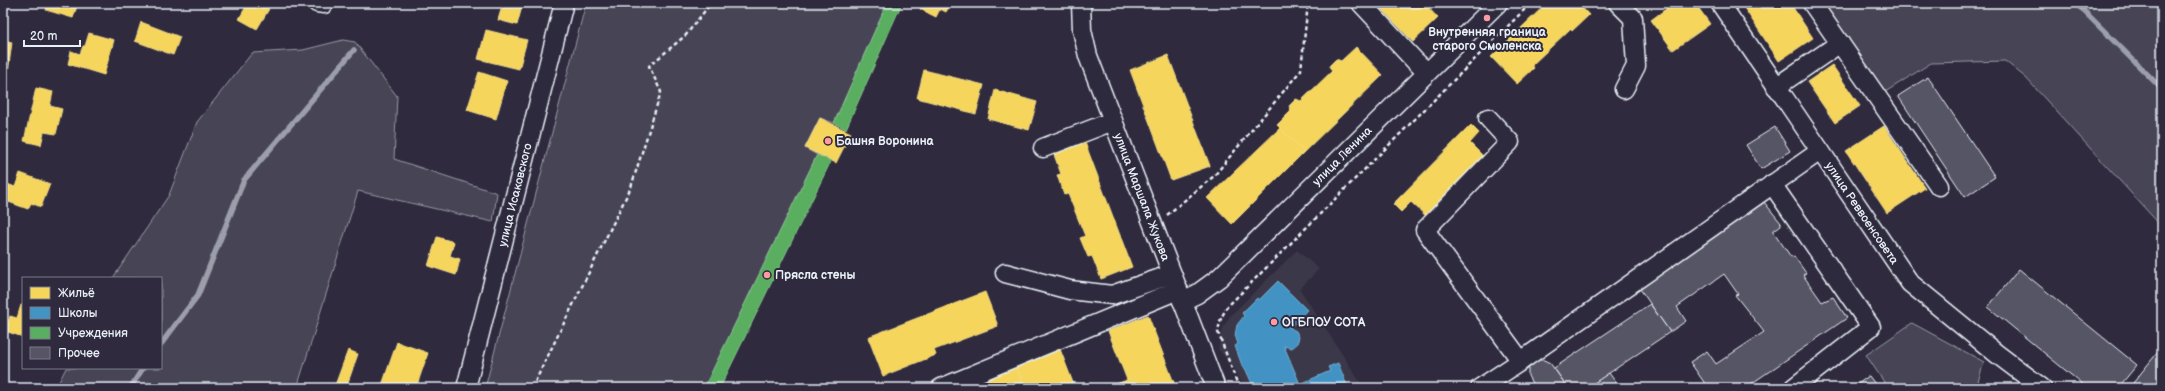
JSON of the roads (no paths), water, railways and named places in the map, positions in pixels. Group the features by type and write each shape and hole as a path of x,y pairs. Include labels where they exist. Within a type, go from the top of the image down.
{"street":[{"name":"улица Исаковского","path":"466,388 564,3"},
{"name":"улица Маршала Жукова","path":"1081,3 1085,44 1113,121 1216,388"},
{"path":"1361,3 1427,72"},
{"path":"1618,3 1633,18 1636,66 1624,89"},
{"name":"улица Реввоенсовета","path":"1720,3 1910,283 1996,354 2042,388"},
{"path":"1812,3 1940,186"},
{"name":"улица Ленина","path":"1177,289 1197,294 1219,278 1495,4"},
{"path":"1776,87 1840,43"},
{"path":"1488,118 1510,142 1425,230 1520,361"},
{"path":"1043,148 1113,121"},
{"path":"1480,388 1820,151"},
{"path":"1772,184 1870,328 1793,388"},
{"path":"1005,273 1070,290 1112,295 1177,289"},
{"path":"942,388 1177,289"}],"waterway":[{"path":"2076,3 2162,89"},
{"path":"162,343 198,295 244,180 354,50"},
{"path":"130,388 142,369"}],"place":[{"name":"Внутренняя граница старого Смоленска","path":"1487,18"},
{"name":"Башня Воронина","path":"828,141"},
{"name":"Прясла стены","path":"767,275"},
{"name":"ОГБПОУ СОТА","path":"1274,322"}]}
